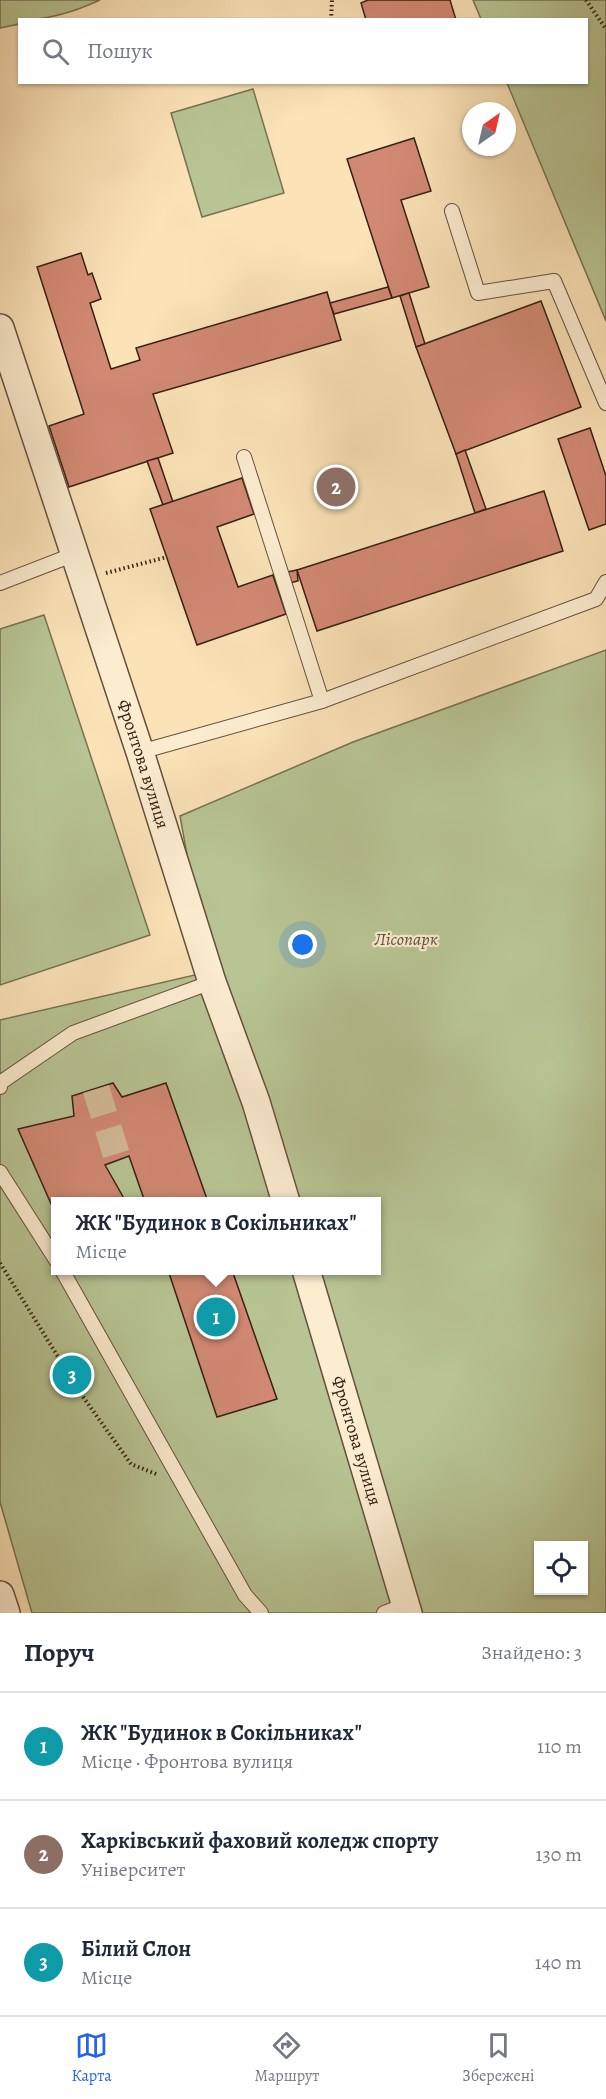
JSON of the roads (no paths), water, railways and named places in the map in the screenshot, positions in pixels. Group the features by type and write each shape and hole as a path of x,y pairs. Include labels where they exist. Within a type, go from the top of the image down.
{"street":[{"name":"Фронтова вулиця","path":"0,328 140,752 212,982 256,1102 284,1197"},
{"name":"Фронтова вулиця","path":"307,1275 399,1610"},
{"path":"0,1595 6,1613"}],"lane":[{"path":"452,211 478,293 554,281 606,403"},
{"path":"244,458 322,701"},
{"path":"0,583 75,554"},
{"path":"140,752 322,701 596,599 606,582"},
{"path":"0,1087 0,1083 73,1033 212,982"},
{"path":"0,1172 51,1252"},
{"path":"65,1275 245,1594 261,1613"}],"tunnel":[{"path":"96,1089 118,1160"}],"place":[{"name":"Харківський фаховий коледж спорту","path":"336,487"},
{"name":"ЖК \"Будинок в Сокільниках\"","path":"216,1317"},
{"name":"Білий Слон","path":"72,1375"}],"park label":[{"name":"Лісопарк","path":"406,939"}]}
